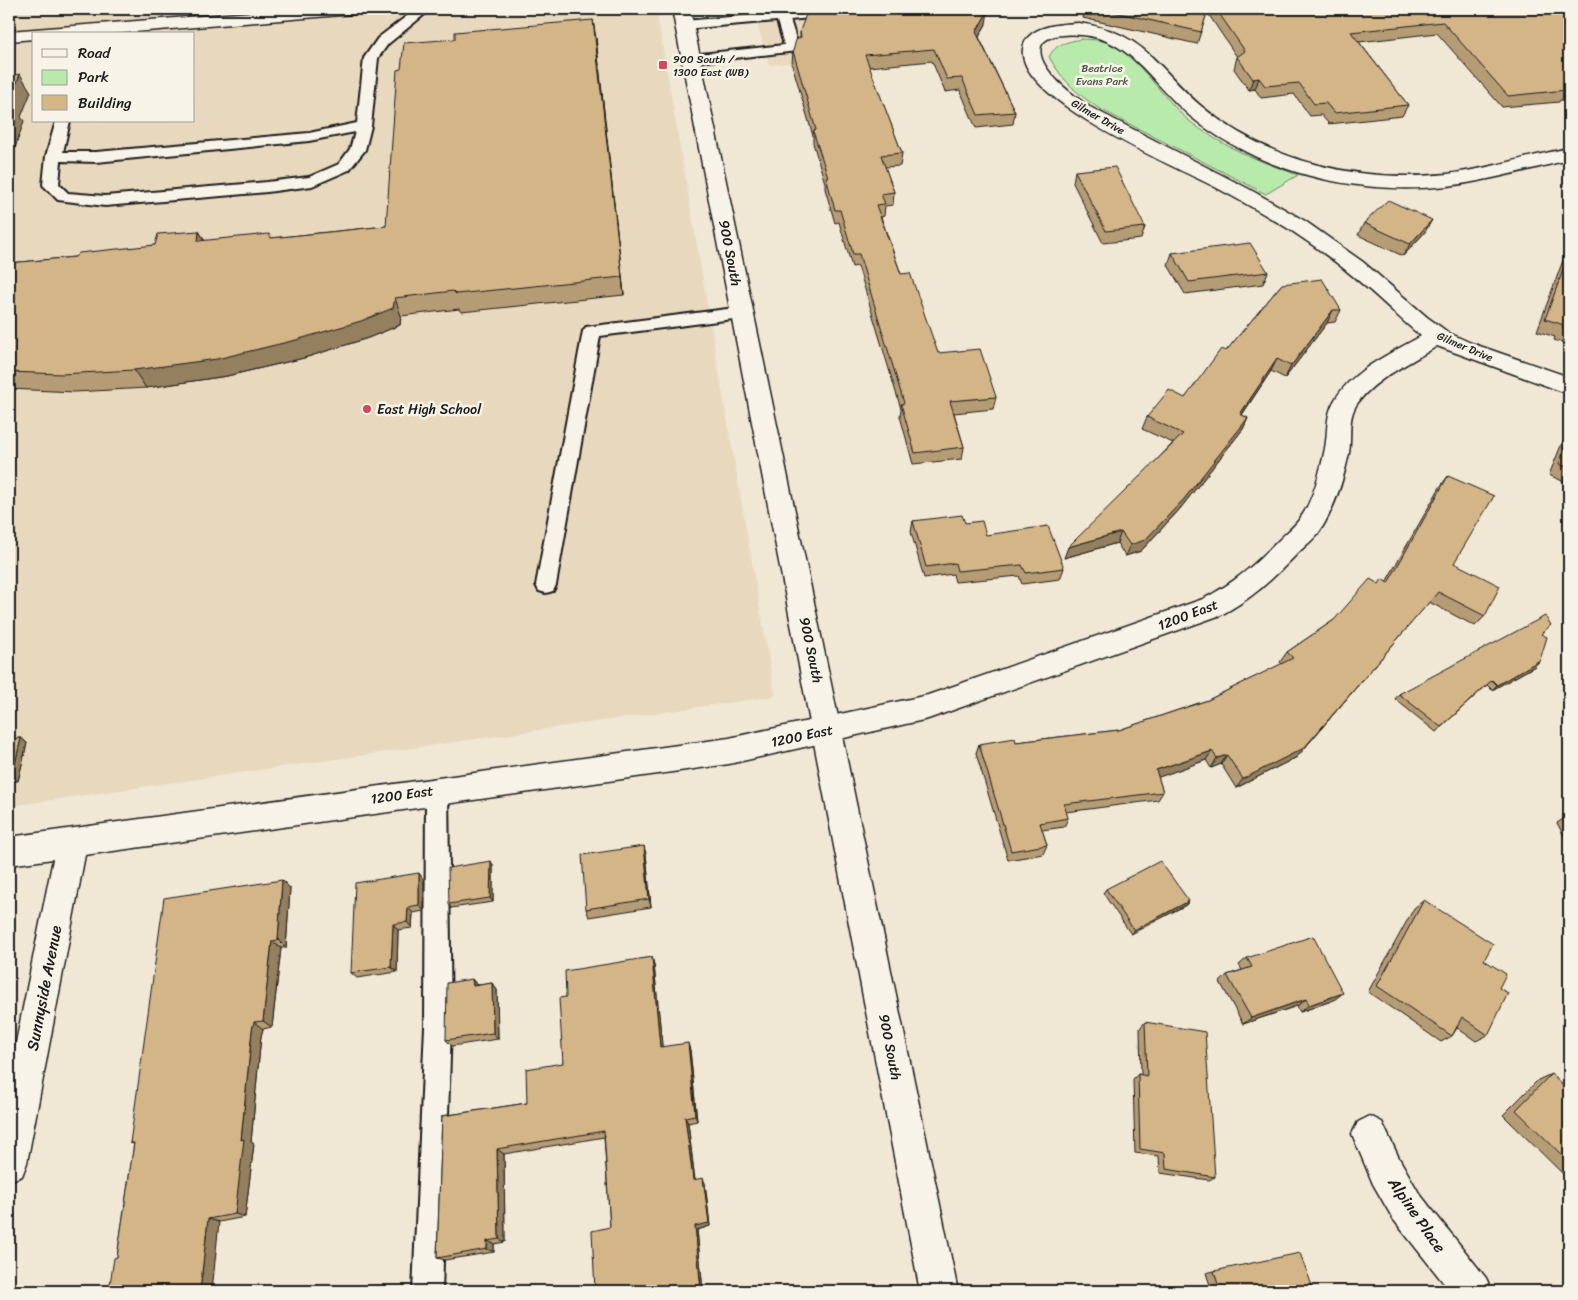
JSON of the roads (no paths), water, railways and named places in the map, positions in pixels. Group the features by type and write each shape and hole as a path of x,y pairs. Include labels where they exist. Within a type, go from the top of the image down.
{"street":[{"path":"61,32 353,9"},
{"name":"900 South","path":"683,17 828,730 939,1291"},
{"name":"Gilmer Drive","path":"1569,154 1445,180 1391,182 1338,176 1263,152 1217,127 1188,104 1138,52 1118,38 1090,28 1076,28 1050,31 1040,35 1034,41 1031,48 1031,55 1039,71 1057,91 1073,104 1110,126 1257,202 1301,228 1370,279 1437,336 1475,353 1569,386"},
{"path":"9,36 32,34"},
{"name":"1200 East","path":"9,851 728,751 928,708 1212,607 1235,595 1254,581 1310,525 1316,515 1337,452 1339,418 1345,403 1357,388 1437,336"},
{"name":"Sunnyside Avenue","path":"9,1163 72,842"},
{"name":"Alpine Place","path":"1370,1134 1386,1171 1406,1206 1473,1291"}],"lane":[{"path":"63,122 54,156 51,185 64,197 105,201 267,187 312,181 344,167 357,150 364,126 371,58 383,41 424,9"},
{"path":"691,58 792,48 782,13"},
{"path":"683,17 782,13 810,14"},
{"path":"54,156 96,157 290,139 364,126"},
{"path":"546,585 592,330 743,313"},
{"path":"427,1291 438,1027 437,790"}],"place":[{"name":"900 South / 1300 East (WB)","path":"663,65"},
{"name":"East High School","path":"367,409"}],"park label":[{"name":"Beatrice Evans Park","path":"1102,74"}]}
